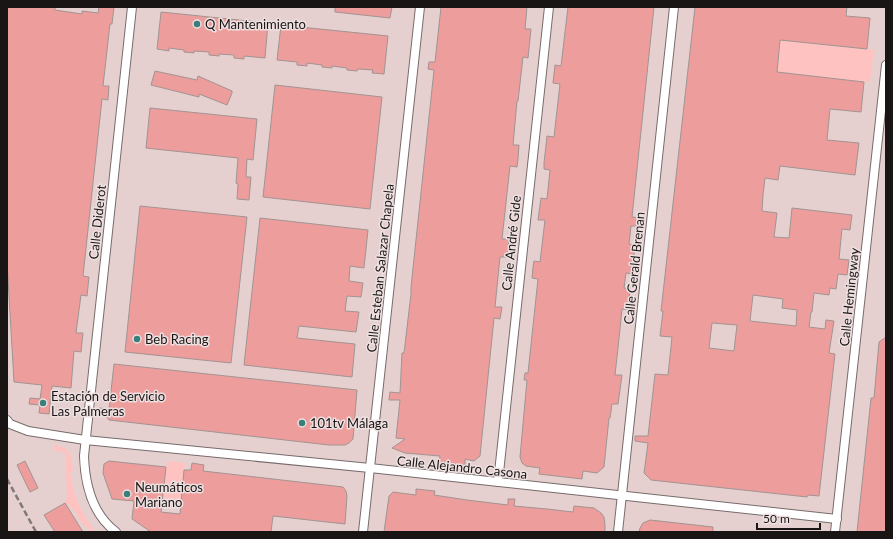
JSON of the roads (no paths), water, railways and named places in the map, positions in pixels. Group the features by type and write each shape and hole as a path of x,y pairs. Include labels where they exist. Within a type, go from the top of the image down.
{"street":[{"name":"Calle Diderot","path":"116,532 98,512 89,493 85,475 84,456 132,7"},
{"name":"Calle Esteban Salazar Chapela","path":"363,532 420,7"},
{"name":"Calle André Gide","path":"498,482 549,7"},
{"name":"Calle Gerald Brenan","path":"618,532 674,7"},
{"name":"Calle Hemingway","path":"835,532 886,64"},
{"name":"Calle Alejandro Casona","path":"7,420 10,424 28,431 85,440 370,468 622,497 837,519"}],"railway":[{"path":"7,479 36,532"}],"place":[{"name":"Q Mantenimiento","path":"197,24"},
{"name":"Beb Racing","path":"137,339"},
{"name":"Estación de Servicio Las Palmeras","path":"43,403"},
{"name":"101tv Málaga","path":"302,423"},
{"name":"Neumáticos Mariano","path":"127,494"}]}
